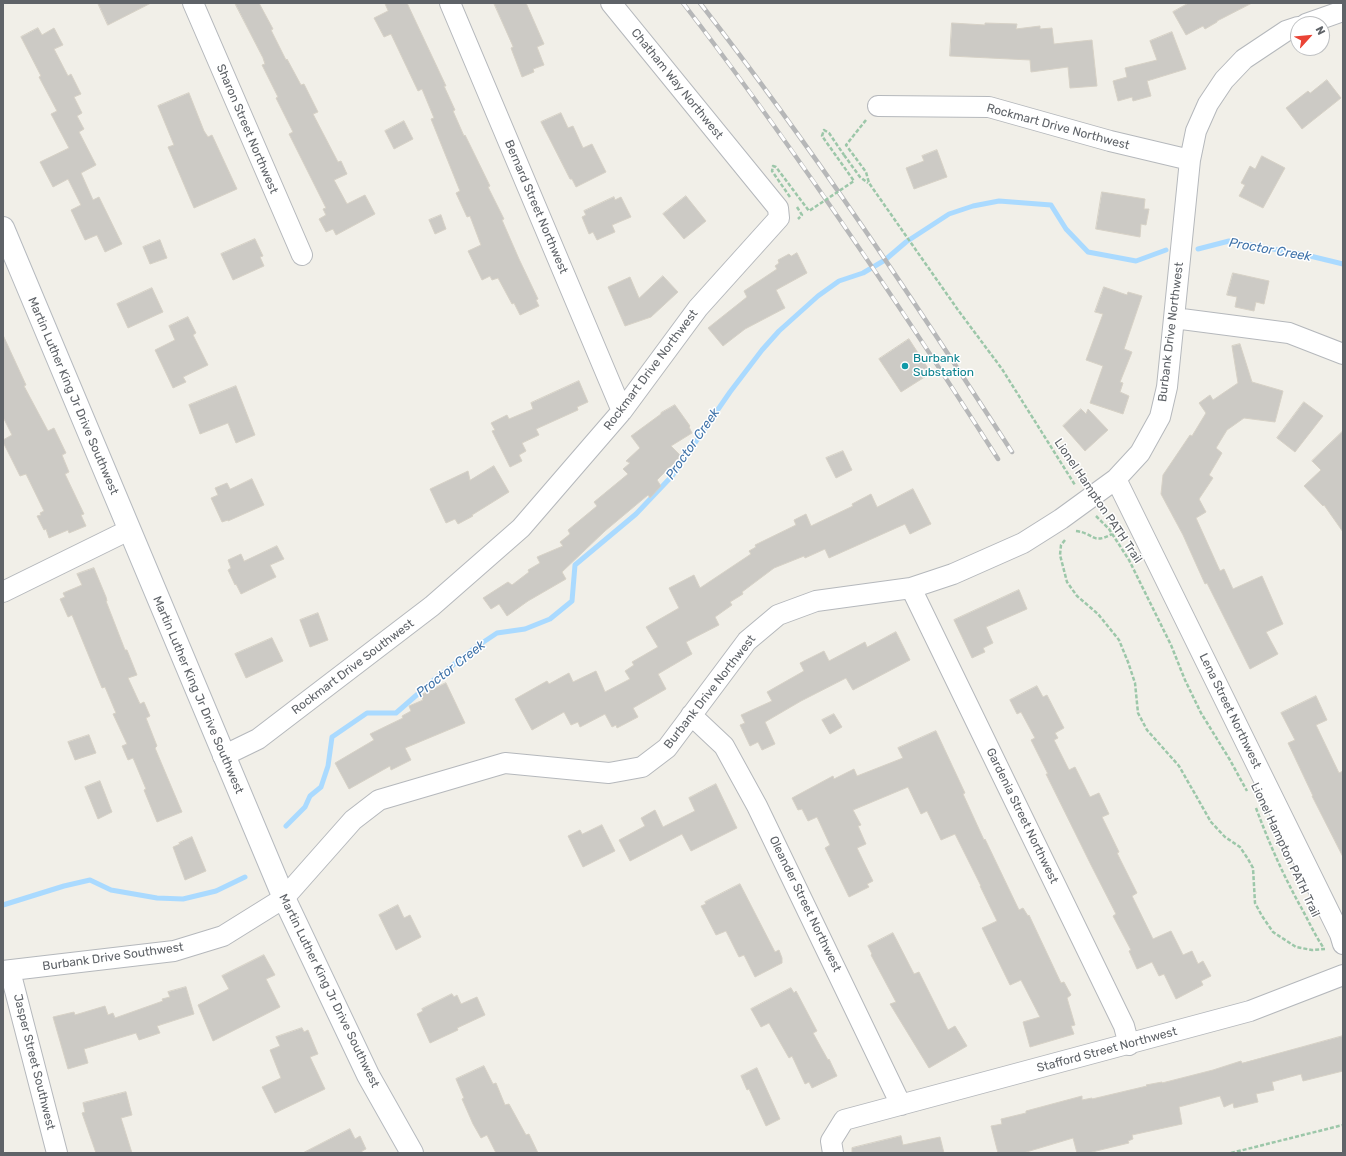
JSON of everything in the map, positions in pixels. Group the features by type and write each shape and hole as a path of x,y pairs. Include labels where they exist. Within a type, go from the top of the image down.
{"main road":[{"name":"Martin Luther King Jr Drive Southwest","path":"3,228 223,756 284,898 368,1074 412,1153"}],"street":[{"name":"Sharon Street Northwest","path":"193,3 302,255"},
{"name":"Bernard Street Northwest","path":"450,3 622,412"},
{"name":"Chatham Way Northwest","path":"611,3 743,164"},
{"path":"1329,16 1343,11"},
{"name":"Burbank Drive Northwest","path":"642,767 667,748 747,641 778,615 816,601 911,588 953,574 1023,543 1086,502 1116,479 1140,453 1160,417 1167,387 1190,160 1196,131 1208,104 1224,80 1244,59 1290,30"},
{"name":"Rockmart Drive Northwest","path":"878,106 989,107 1110,141 1190,160"},
{"name":"Rockmart Drive Northwest","path":"475,568 521,528 622,412 698,308 779,218 778,208 743,164"},
{"path":"1174,318 1289,333 1343,354"},
{"name":"Lena Street Northwest","path":"1116,479 1333,920 1334,947"},
{"path":"3,592 129,530"},
{"name":"Rockmart Drive Southwest","path":"223,756 258,739 432,606 475,568"},
{"name":"Gardenia Street Northwest","path":"911,588 1124,1026 1129,1045"},
{"name":"Oleander Street Northwest","path":"691,714 724,746 757,806 901,1105"},
{"name":"Burbank Drive Southwest","path":"7,971 174,951 223,936 284,898 353,820 379,800 505,763 609,773 642,767"},
{"name":"Jasper Street Southwest","path":"7,971 57,1153"},
{"name":"Stafford Street Northwest","path":"833,1153 831,1140 844,1120 1129,1045 1250,1011 1343,976"}],"path":[{"path":"869,183 866,172 846,145 878,106"},
{"path":"790,197 772,171 773,166 776,167 809,212 854,181 822,136 824,130 829,133 860,177 869,183"},
{"name":"Lionel Hampton PATH Trail","path":"869,183 958,310 1002,369 1086,502 1112,534 1129,560 1171,644 1184,680 1201,713 1230,760 1247,792"},
{"path":"1074,531 1081,532 1095,539 1103,539 1112,534"},
{"path":"1068,535 1061,545 1060,555 1067,582 1076,596 1098,614 1119,640 1135,683 1138,713 1147,730 1179,766 1211,822 1226,837 1240,847 1248,858 1253,868 1255,904 1262,916 1273,932 1296,947 1312,950 1334,947"},
{"name":"Lionel Hampton PATH Trail","path":"1254,804 1268,840 1289,886 1317,938 1334,947 1343,976"},
{"path":"1231,1153 1343,1126"}],"building":[{"path":"98,3 151,3 108,25"},
{"path":"235,3 259,3 273,29 271,30 286,60 287,59 301,85 304,84 318,112 313,114 338,162 341,161 347,174 334,180 347,204 365,195 375,214 336,235 333,229 326,232 319,219 326,215 323,209 326,208 289,134 293,132 262,65 265,64 263,58"},
{"path":"385,3 407,3 446,86 444,86 455,110 453,111 464,136 465,135 490,186 488,187 504,219 502,220 538,299 536,300 539,306 520,315 514,303 512,304 498,278 492,280 490,276 482,280 468,251 481,245 470,216 467,217 456,193 460,191 431,119 434,118 422,89 418,91 391,34 384,37 374,18 388,11"},
{"path":"494,3 526,3 544,44 537,47 544,65 533,69 534,72 522,77 511,48 513,47"},
{"path":"1189,3 1252,3 1205,29 1203,26 1186,35 1173,12"},
{"path":"952,23 985,25 985,23 1017,24 1016,29 1040,26 1040,29 1052,28 1054,44 1092,40 1097,86 1070,88 1068,67 1031,72 1030,60 950,56"},
{"path":"38,28 42,35 54,28 63,45 54,49 68,76 71,74 81,94 74,97 82,113 77,116 84,129 79,132 96,165 81,173 93,200 99,197 122,244 105,252 97,235 85,240 71,210 81,205 68,179 53,187 40,162 69,148 51,114 57,111 39,77 41,76 21,37"},
{"path":"1172,32 1186,69 1147,81 1151,96 1133,101 1132,97 1118,101 1113,81 1127,77 1125,68 1157,60 1150,41"},
{"path":"1327,80 1341,98 1302,129 1286,108 1308,91 1310,93"},
{"path":"189,93 204,131 208,137 212,135 237,189 194,208 168,147 174,145 158,106"},
{"path":"561,113 568,128 573,126 583,148 592,144 606,172 576,187 572,179 570,179 541,122"},
{"path":"404,121 413,139 394,149 385,131"},
{"path":"937,150 947,177 914,189 906,168 924,161 922,156"},
{"path":"1262,156 1285,168 1263,208 1239,196 1245,185 1241,183 1250,166 1255,169"},
{"path":"1102,192 1145,199 1144,209 1149,209 1146,225 1141,224 1140,237 1096,229"},
{"path":"686,196 706,221 684,239 663,214"},
{"path":"614,197 615,200 621,197 631,217 612,225 615,232 597,240 593,232 589,234 582,217 586,215 584,211"},
{"path":"441,215 446,229 435,234 429,220"},
{"path":"255,239 263,256 260,257 264,266 233,280 221,254"},
{"path":"160,240 167,258 150,264 143,247"},
{"path":"797,253 807,273 776,290 785,308 745,329 723,346 708,328 747,297 744,291 777,269 775,266 779,263 778,260 789,254 791,256"},
{"path":"1233,273 1269,281 1264,304 1256,302 1254,311 1235,307 1237,297 1227,295"},
{"path":"663,276 678,292 651,317 625,326 608,287 630,277 639,298"},
{"path":"1104,287 1127,295 1128,292 1142,296 1124,349 1132,352 1120,382 1123,383 1120,392 1129,396 1123,414 1090,403 1103,366 1086,360 1103,314 1095,312"},
{"path":"152,288 163,312 128,328 117,304"},
{"path":"188,317 196,333 193,335 208,365 183,377 186,382 173,388 155,350 175,340 169,326"},
{"path":"3,335 26,385 24,386 48,431 54,428 66,453 62,455 69,472 65,474 84,514 81,515 86,526 69,533 68,530 49,538 46,529 44,530 37,516 41,515 40,513 44,511 26,474 20,476 3,442 3,440 12,435 3,417"},
{"name":"Burbank Substation","path":"909,339 931,373 901,392 879,359"},
{"path":"1240,344 1252,382 1283,391 1275,422 1244,418 1227,430 1216,448 1222,453 1209,475 1213,478 1199,499 1206,512 1196,518 1220,571 1224,569 1233,589 1262,576 1283,624 1266,632 1278,654 1250,669 1207,583 1205,584 1183,535 1161,494 1163,475 1190,435 1192,436 1206,413 1199,403 1210,395 1213,400 1238,383 1232,346"},
{"path":"579,381 588,402 577,407 578,410 536,429 539,435 522,443 526,451 519,455 522,461 510,467 492,431 495,430 491,423 507,415 509,419 533,409 531,403"},
{"path":"236,386 255,435 236,443 228,423 200,434 189,405"},
{"path":"1304,402 1323,416 1295,452 1277,438"},
{"path":"675,405 690,426 689,427 692,433 671,446 681,456 657,480 661,486 650,498 648,495 605,531 562,572 566,579 528,601 507,616 499,604 491,609 483,598 508,582 512,585 529,572 528,570 540,563 537,557 563,546 560,542 570,534 568,530 597,506 594,502 628,474 623,469 630,463 626,461 640,448 631,436 661,413"},
{"path":"1081,409 1086,414 1088,409 1108,430 1085,451 1063,426"},
{"path":"1343,431 1343,532 1324,505 1323,506 1304,486 1321,470 1312,461"},
{"path":"843,451 852,470 836,478 826,458"},
{"path":"494,466 509,492 458,524 455,519 446,523 430,489 468,471 470,480"},
{"path":"252,479 264,505 228,521 222,522 211,498 218,495 215,488 227,483 230,489"},
{"path":"913,489 931,524 910,534 905,524 829,558 825,549 805,558 804,556 774,568 742,592 743,594 730,602 732,605 715,617 719,625 686,642 692,654 658,674 666,689 633,708 638,717 617,728 616,725 612,727 605,714 580,727 578,722 571,725 564,712 532,730 515,699 547,681 549,684 569,673 573,682 596,671 605,692 630,679 625,671 634,665 632,662 658,647 646,627 679,608 669,588 694,575 700,588 751,554 749,551 756,547 755,545 796,525 794,520 806,514 811,526 853,506 852,504 871,494 877,507"},
{"path":"277,546 284,559 270,565 276,577 241,594 228,570 231,568 228,560 241,554 244,561"},
{"path":"94,568 125,650 127,650 137,675 128,678 140,704 144,702 150,716 146,718 157,746 155,748 182,812 157,822 144,790 146,789 133,758 128,760 122,746 127,744 113,714 116,713 105,687 102,688 72,615 68,617 60,599 65,597 63,593 82,585 77,574"},
{"path":"1019,590 1027,609 986,627 993,643 983,648 985,652 972,658 954,620"},
{"path":"318,613 328,640 310,647 300,620"},
{"path":"896,632 910,660 853,690 846,678 801,701 765,722 775,744 762,750 758,742 750,746 740,725 745,723 741,715 772,701 767,692 804,671 800,663 824,651 829,661 865,642 867,647"},
{"path":"272,638 283,661 246,678 235,654"},
{"path":"446,683 465,723 405,748 411,760 391,770 390,766 349,789 335,763 374,740 370,734 403,718 402,716 411,711 409,706 423,700 421,695"},
{"path":"1037,686 1043,697 1047,695 1064,728 1055,733 1058,738 1054,740 1069,770 1075,767 1090,797 1099,793 1109,814 1102,817 1119,852 1117,853 1137,893 1132,896 1153,939 1171,931 1183,955 1192,951 1198,964 1203,961 1211,976 1201,981 1203,985 1176,999 1164,974 1159,976 1152,962 1137,969 1129,951 1131,950 1113,916 1116,914 1046,774 1048,774 1031,740 1035,738 1021,712 1017,714 1010,700"},
{"path":"1316,696 1327,720 1316,725 1339,773 1343,771 1343,857 1312,796 1288,743 1295,740 1281,713"},
{"path":"834,714 842,727 830,734 822,720"},
{"path":"936,731 965,793 963,794 984,840 985,839 1019,910 1023,908 1028,916 1029,915 1061,983 1064,982 1071,995 1067,998 1075,1025 1071,1026 1074,1034 1030,1047 1023,1022 1040,1017 1021,980 1010,985 982,928 997,921 981,886 955,834 941,840 927,811 921,814 908,787 853,810 861,825 858,826 866,844 857,848 873,881 867,884 869,887 849,897 825,848 830,845 817,817 808,821 802,809 798,810 792,798 833,776 834,779 854,769 857,776 903,758 898,748"},
{"path":"89,735 96,753 75,760 68,742"},
{"path":"100,781 112,812 98,819 85,787"},
{"path":"716,784 737,828 691,851 682,834 630,861 619,840 645,826 641,818 655,810 663,827 695,811 689,798"},
{"path":"602,825 615,851 583,867 568,836 580,830 582,834"},
{"path":"192,837 206,871 185,880 173,847"},
{"path":"740,884 775,952 779,950 782,958 782,963 755,977 744,955 739,957 726,931 716,935 701,906 706,904 705,902"},
{"path":"398,905 404,918 410,915 421,937 396,950 379,915"},
{"path":"893,933 914,974 919,972 948,1030 955,1026 967,1046 929,1068 890,1004 896,1002 871,955 872,954 868,946"},
{"path":"264,955 275,975 266,979 280,1007 213,1041 198,1005 229,989 222,976"},
{"path":"186,987 194,1014 157,1026 160,1033 139,1040 136,1033 84,1049 88,1063 68,1069 53,1017 74,1012 75,1015 105,1006 108,1015 113,1013 115,1018 163,1001 162,999 170,997 168,992"},
{"path":"791,988 794,993 796,991 817,1031 813,1033 828,1060 829,1059 837,1076 812,1088 809,1082 805,1084 792,1056 789,1058 769,1023 761,1027 751,1009"},
{"path":"452,994 454,997 457,995 461,1004 477,997 485,1015 430,1043 417,1014 423,1011 422,1009"},
{"path":"302,1028 304,1032 308,1030 318,1054 310,1057 325,1089 275,1113 262,1087 281,1078 270,1050 280,1046 276,1037"},
{"path":"1343,1036 1343,1071 1303,1081 1301,1074 1272,1082 1274,1090 1256,1094 1258,1102 1234,1108 1233,1103 1224,1107 1220,1096 1179,1107 1182,1124 1132,1135 1133,1139 1128,1141 1129,1143 1088,1153 1077,1153 1073,1138 1023,1153 998,1153 991,1126 1002,1124 1001,1119 1082,1096 1082,1100 1092,1099 1147,1086 1146,1085 1162,1083 1241,1061 1242,1063"},
{"path":"484,1066 493,1084 496,1083 505,1105 509,1104 526,1135 529,1134 538,1153 496,1153 487,1135 481,1138 462,1099 464,1098 456,1079"},
{"path":"757,1068 780,1119 766,1126 749,1089 747,1090 741,1076"},
{"path":"126,1092 132,1115 121,1118 132,1153 96,1153 82,1113 85,1112 83,1103"},
{"path":"350,1129 355,1139 360,1136 366,1149 362,1151 362,1153 303,1153"},
{"path":"901,1136 903,1145 940,1137 944,1153 852,1153 852,1148"}],"waterway":[{"name":"Proctor Creek","path":"286,826 305,807 310,796 321,787 328,766 332,737 367,713 396,713 435,679 476,647 497,633 525,629 550,619 572,601 575,565 636,514 672,476 730,392 762,350 779,331 818,296 839,281 863,273 885,260 906,242 949,214 973,206 999,201 1051,205 1066,229 1088,252 1136,261 1166,250"},
{"name":"Proctor Creek","path":"1198,249 1229,241 1306,255 1343,264"},
{"name":"Proctor Creek","path":"3,905 64,886 90,880 111,890 157,898 183,899 216,891 245,877"}],"railway":[{"path":"683,3 766,114 846,228 885,285 998,459"},
{"path":"700,3 742,57 861,224 1012,452"}],"place":[{"name":"Burbank Substation","path":"905,366"}]}
